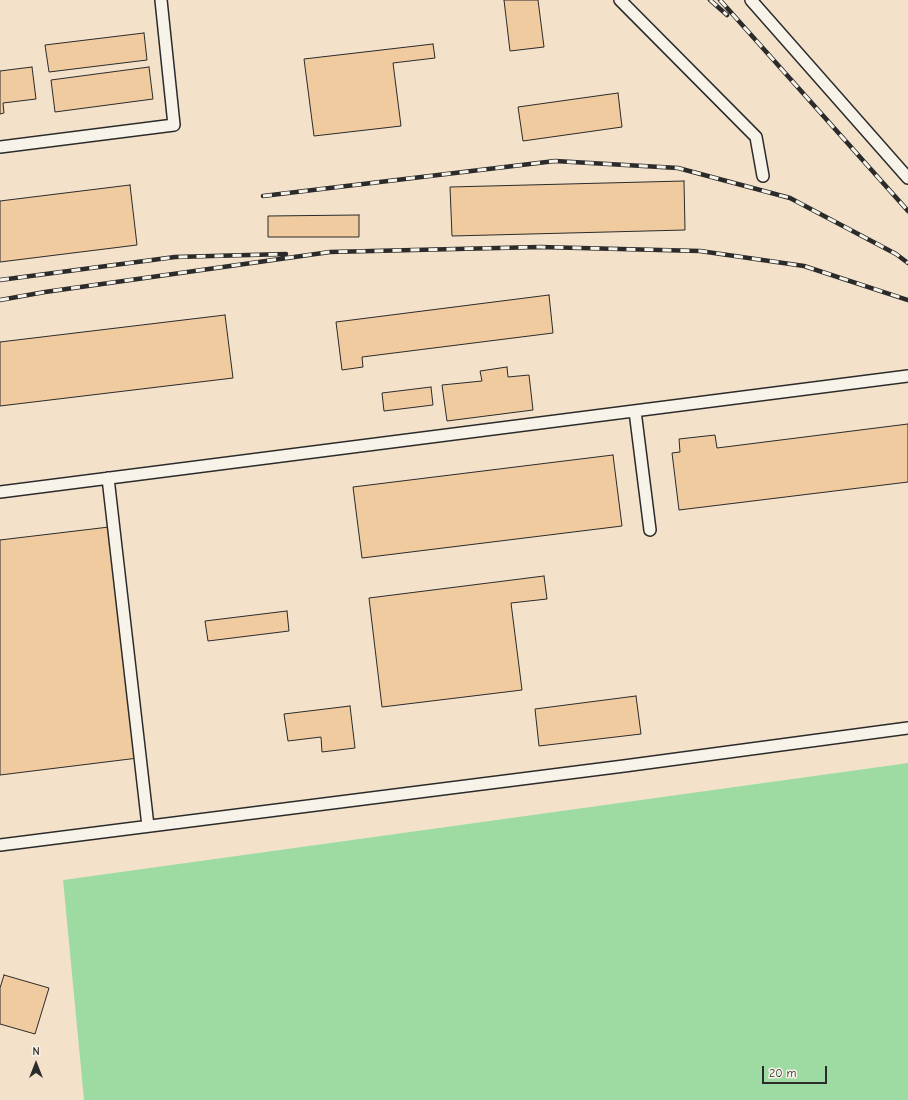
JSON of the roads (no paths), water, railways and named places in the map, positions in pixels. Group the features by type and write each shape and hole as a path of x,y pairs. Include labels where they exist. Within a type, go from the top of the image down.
{"lane":[{"path":"0,147 174,125 160,0"},
{"path":"620,0 756,137 763,176"},
{"path":"751,0 908,178"},
{"path":"0,492 908,376"},
{"path":"635,411 650,530"},
{"path":"108,478 148,826"},
{"path":"0,845 592,770 908,728"}],"railway":[{"path":"710,0 727,15"},
{"path":"720,0 908,211"},
{"path":"263,196 555,161 678,168 790,198 896,254 908,263"},
{"path":"0,300 45,292 330,252 540,247 700,251 804,266 908,300"},
{"path":"0,280 175,257 286,254"}]}
